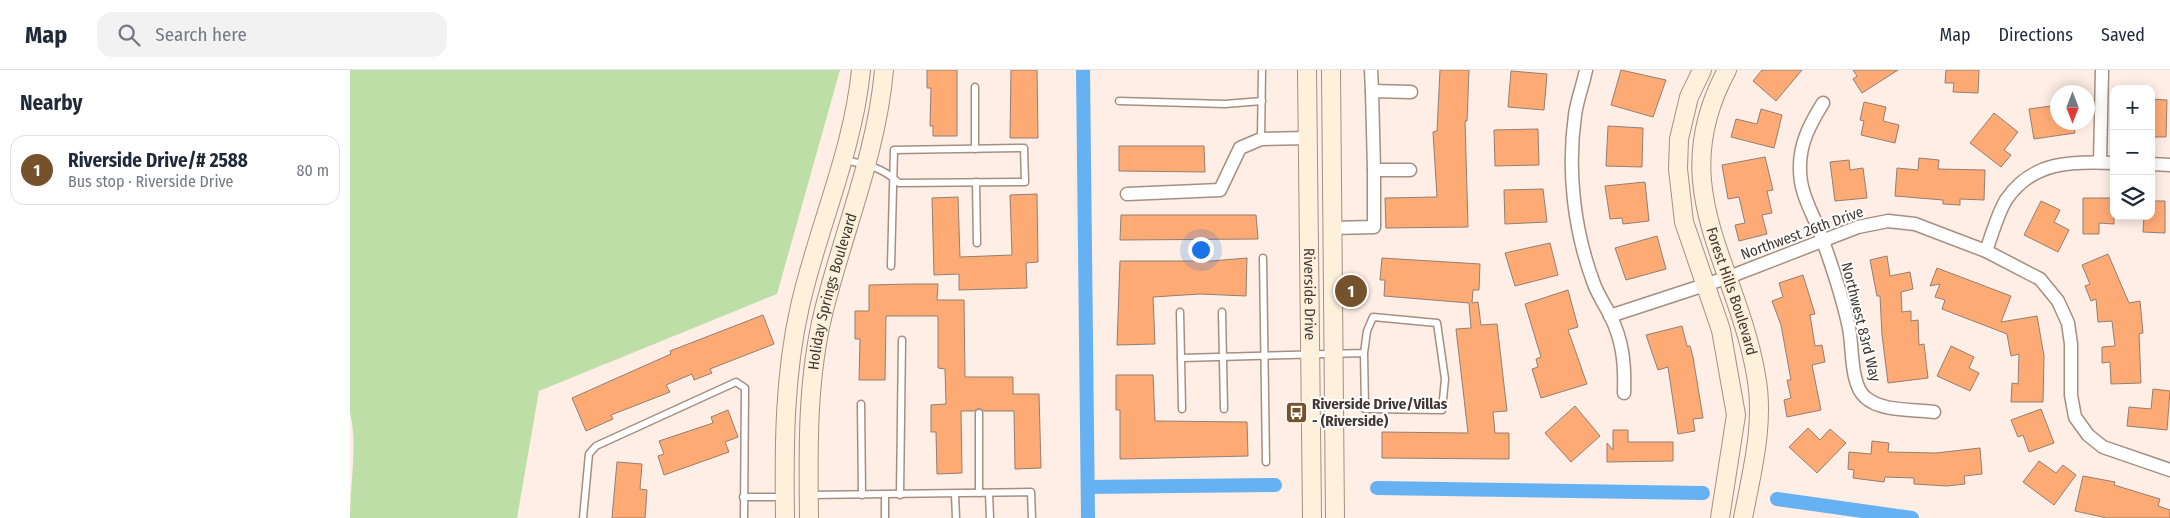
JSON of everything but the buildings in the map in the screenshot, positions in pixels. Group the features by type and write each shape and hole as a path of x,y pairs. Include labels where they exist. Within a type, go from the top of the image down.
{"street":[{"name":"Holiday Springs Boulevard","path":"785,518 786,406 800,306 842,160 858,90 860,70"},
{"name":"Holiday Springs Boulevard","path":"809,518 812,380 824,311 867,164 882,94 884,70"},
{"name":"Riverside Drive","path":"1307,70 1312,518"},
{"name":"Riverside Drive","path":"1330,70 1335,518"},
{"path":"1332,228 1374,227 1371,70"},
{"path":"1586,70 1575,114 1572,167 1575,210 1583,249 1594,286 1621,342 1624,392"},
{"name":"Forest Hills Boulevard","path":"1702,70 1687,105 1679,139 1678,169 1684,222 1721,330 1736,416 1720,518"},
{"name":"Forest Hills Boulevard","path":"1727,70 1716,90 1703,137 1700,179 1705,210 1729,277 1756,376 1759,414 1757,442 1743,518"},
{"path":"2100,162 2102,70"},
{"path":"1372,91 1412,92"},
{"name":"Northwest 83rd Way","path":"1823,103 1808,128 1799,168 1802,191 1823,240 1849,328 1857,385 1864,396 1878,405 1934,412"},
{"path":"1127,194 1220,190 1240,148 1261,139 1308,138"},
{"path":"1986,251 2006,200 2028,176 2055,164 2110,162"},
{"path":"2155,164 2170,165"},
{"path":"1374,170 1410,170"},
{"name":"Northwest 26th Drive","path":"1610,316 1729,277 1858,227 1888,221 1915,224 1986,251 2040,279 2058,301 2068,323 2071,344 2071,395 2075,417 2088,435 2103,447 2170,470"},
{"path":"1724,489 1748,494"},
{"path":"785,496 809,495"}],"lane":[{"path":"1261,139 1262,70"},
{"path":"975,87 975,149"},
{"path":"1119,101 1225,104 1262,101"},
{"path":"842,160 881,168 892,177 899,183 1025,182 1024,148 894,150 892,177 891,266"},
{"path":"976,182 977,243"},
{"path":"1262,258 1266,462"},
{"path":"1180,312 1182,409"},
{"path":"1222,312 1224,409"},
{"path":"1373,317 1437,323 1445,379 1442,410 1365,409 1364,353 1366,331 1373,317"},
{"path":"900,495 902,340"},
{"path":"1181,358 1334,352 1364,353"},
{"path":"583,518 589,454 596,446 736,382 745,388 744,518"},
{"path":"861,404 862,495"},
{"path":"979,413 979,493"},
{"path":"809,495 1031,492 1032,518"},
{"path":"989,493 990,518"},
{"path":"955,494 956,518"},
{"path":"885,495 885,518"},
{"path":"744,497 785,496"}],"green space":[{"path":"350,70 840,70 777,294 539,391 517,518 350,518 354,451 350,412"}],"waterway":[{"path":"1083,70 1088,518"},
{"path":"1088,487 1275,485"},
{"path":"1377,488 1703,493"},
{"path":"1777,499 1912,518"}],"place":[{"name":"Riverside Drive/# 2588","path":"1351,291"},
{"name":"Riverside Drive/Villas - (Riverside)","path":"1296,413"}]}
